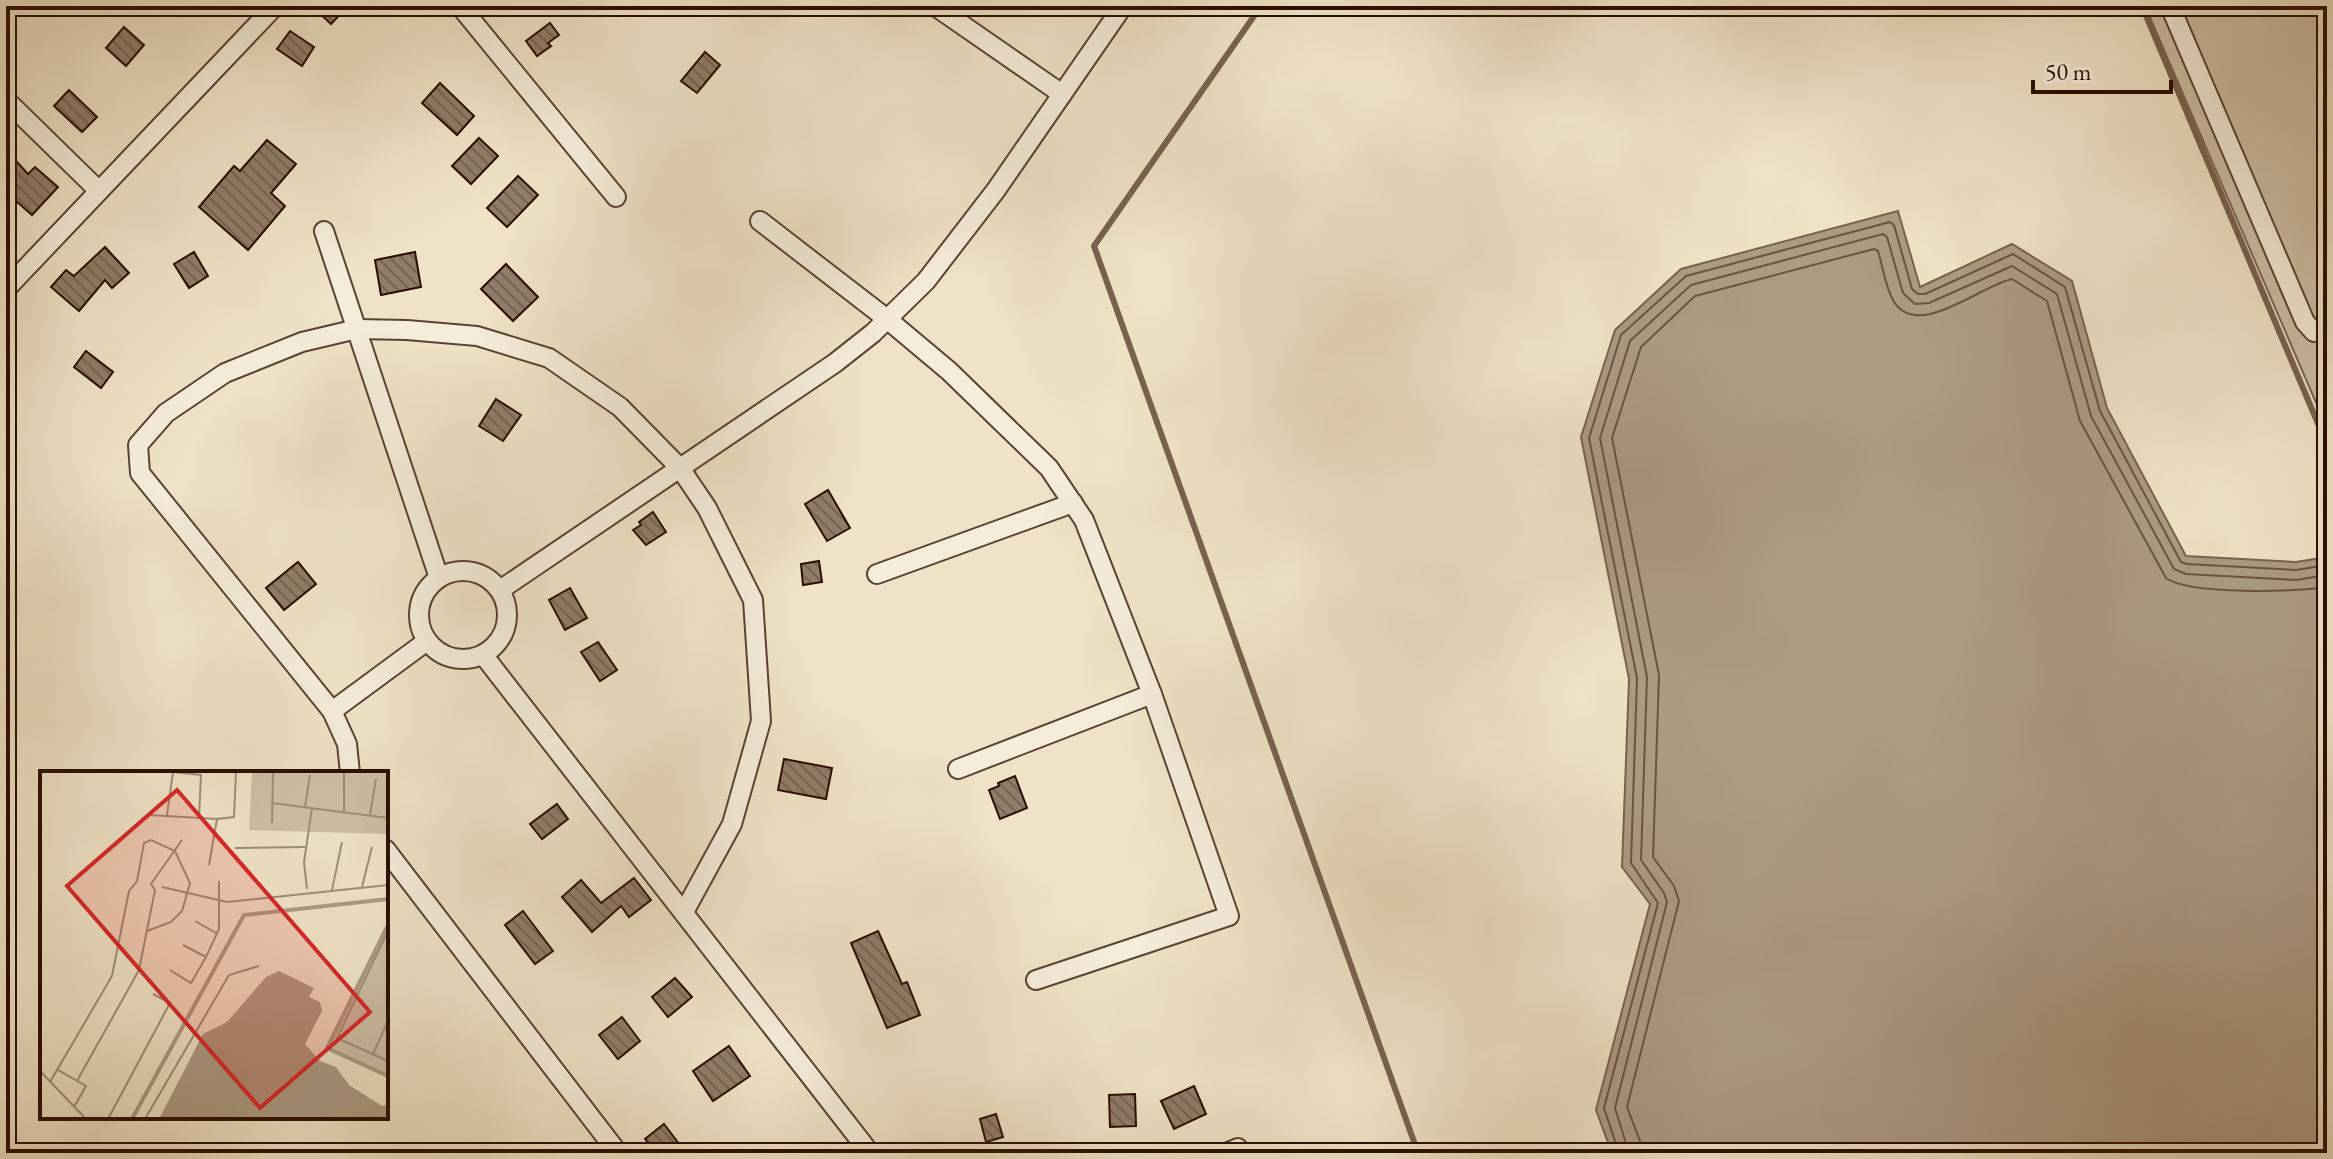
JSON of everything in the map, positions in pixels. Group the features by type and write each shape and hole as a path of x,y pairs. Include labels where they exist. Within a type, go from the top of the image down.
{"street":[{"path":"6,289 275,6"},
{"path":"460,6 616,197"},
{"path":"935,6 1062,94"},
{"path":"500,590 835,363 887,319 926,281 996,190 1123,6"},
{"path":"2170,6 2305,322 2314,332 2327,330"},
{"path":"6,100 99,191"},
{"path":"760,221 949,371 1049,468 1084,520 1152,694 1229,916 1036,980"},
{"path":"324,231 439,578"},
{"path":"350,771 347,744 332,711 140,473 138,445 166,413 225,373 302,342 357,329 477,336 549,358 620,407 680,468 707,508 753,600 761,721 732,824 684,912"},
{"path":"877,574 1073,503"},
{"path":"460,571 483,575 500,590 508,614 502,638 484,656 452,659 427,641 419,619 423,596 439,578 460,571"},
{"path":"332,711 427,641"},
{"path":"484,656 870,1153"},
{"path":"958,769 1152,694"},
{"path":"388,853 618,1153"},
{"path":"1226,1153 1238,1148 1240,1153"}],"shaded area":[{"path":"2145,6 2327,6 2327,428"}],"water":[{"path":"1898,211 1920,287 2012,244 2072,281 2107,408 2186,556 2296,562 2327,557 2327,1153 1612,1153 1596,1110 1650,904 1622,867 1629,679 1581,437 1615,330 1681,269"}],"building":[{"path":"312,6 348,6 331,24"},
{"path":"550,23 559,35 548,43 551,46 537,56 526,41"},
{"path":"124,27 144,45 126,66 106,48"},
{"path":"290,31 314,47 302,66 277,49"},
{"path":"705,52 720,65 697,93 681,81"},
{"path":"440,83 474,116 457,135 422,103"},
{"path":"69,90 97,117 82,132 54,106"},
{"path":"479,138 498,156 471,184 452,166"},
{"path":"267,140 296,164 271,193 285,206 248,250 199,207 234,166 240,171"},
{"path":"6,150 28,174 35,167 58,187 32,215 6,192"},
{"path":"518,176 538,195 507,227 487,208"},
{"path":"105,247 129,273 112,288 105,280 79,311 51,287 66,270 74,276"},
{"path":"194,252 208,276 189,288 174,264"},
{"path":"415,252 421,287 381,295 375,260"},
{"path":"506,264 538,297 513,321 481,289"},
{"path":"86,351 113,372 101,388 74,367"},
{"path":"496,399 521,415 503,441 479,426"},
{"path":"828,490 850,528 827,541 805,504"},
{"path":"653,512 666,532 646,545 633,530"},
{"path":"819,561 822,582 803,585 801,564"},
{"path":"298,562 316,584 284,610 266,588"},
{"path":"570,588 587,618 565,630 549,600"},
{"path":"598,642 617,670 600,681 581,652"},
{"path":"784,759 832,768 826,799 778,790"},
{"path":"1015,776 1027,808 1000,819 989,790"},
{"path":"557,804 568,819 542,839 530,824"},
{"path":"634,878 651,900 629,917 621,906 592,932 562,897 581,880 601,903"},
{"path":"523,911 553,951 535,964 505,925"},
{"path":"878,931 902,984 907,982 920,1015 887,1028 851,943"},
{"path":"675,978 692,997 668,1017 652,997"},
{"path":"622,1017 640,1041 618,1059 599,1035"},
{"path":"729,1046 750,1076 713,1101 693,1071"},
{"path":"1194,1086 1206,1114 1174,1129 1161,1101"},
{"path":"1135,1094 1136,1126 1110,1127 1109,1095"},
{"path":"996,1114 1003,1137 986,1142 980,1119"},
{"path":"664,1124 686,1153 656,1153 645,1139"}],"waterway":[{"path":"1261,6 1094,246 1418,1153"},
{"path":"2142,6 2327,445"}]}
